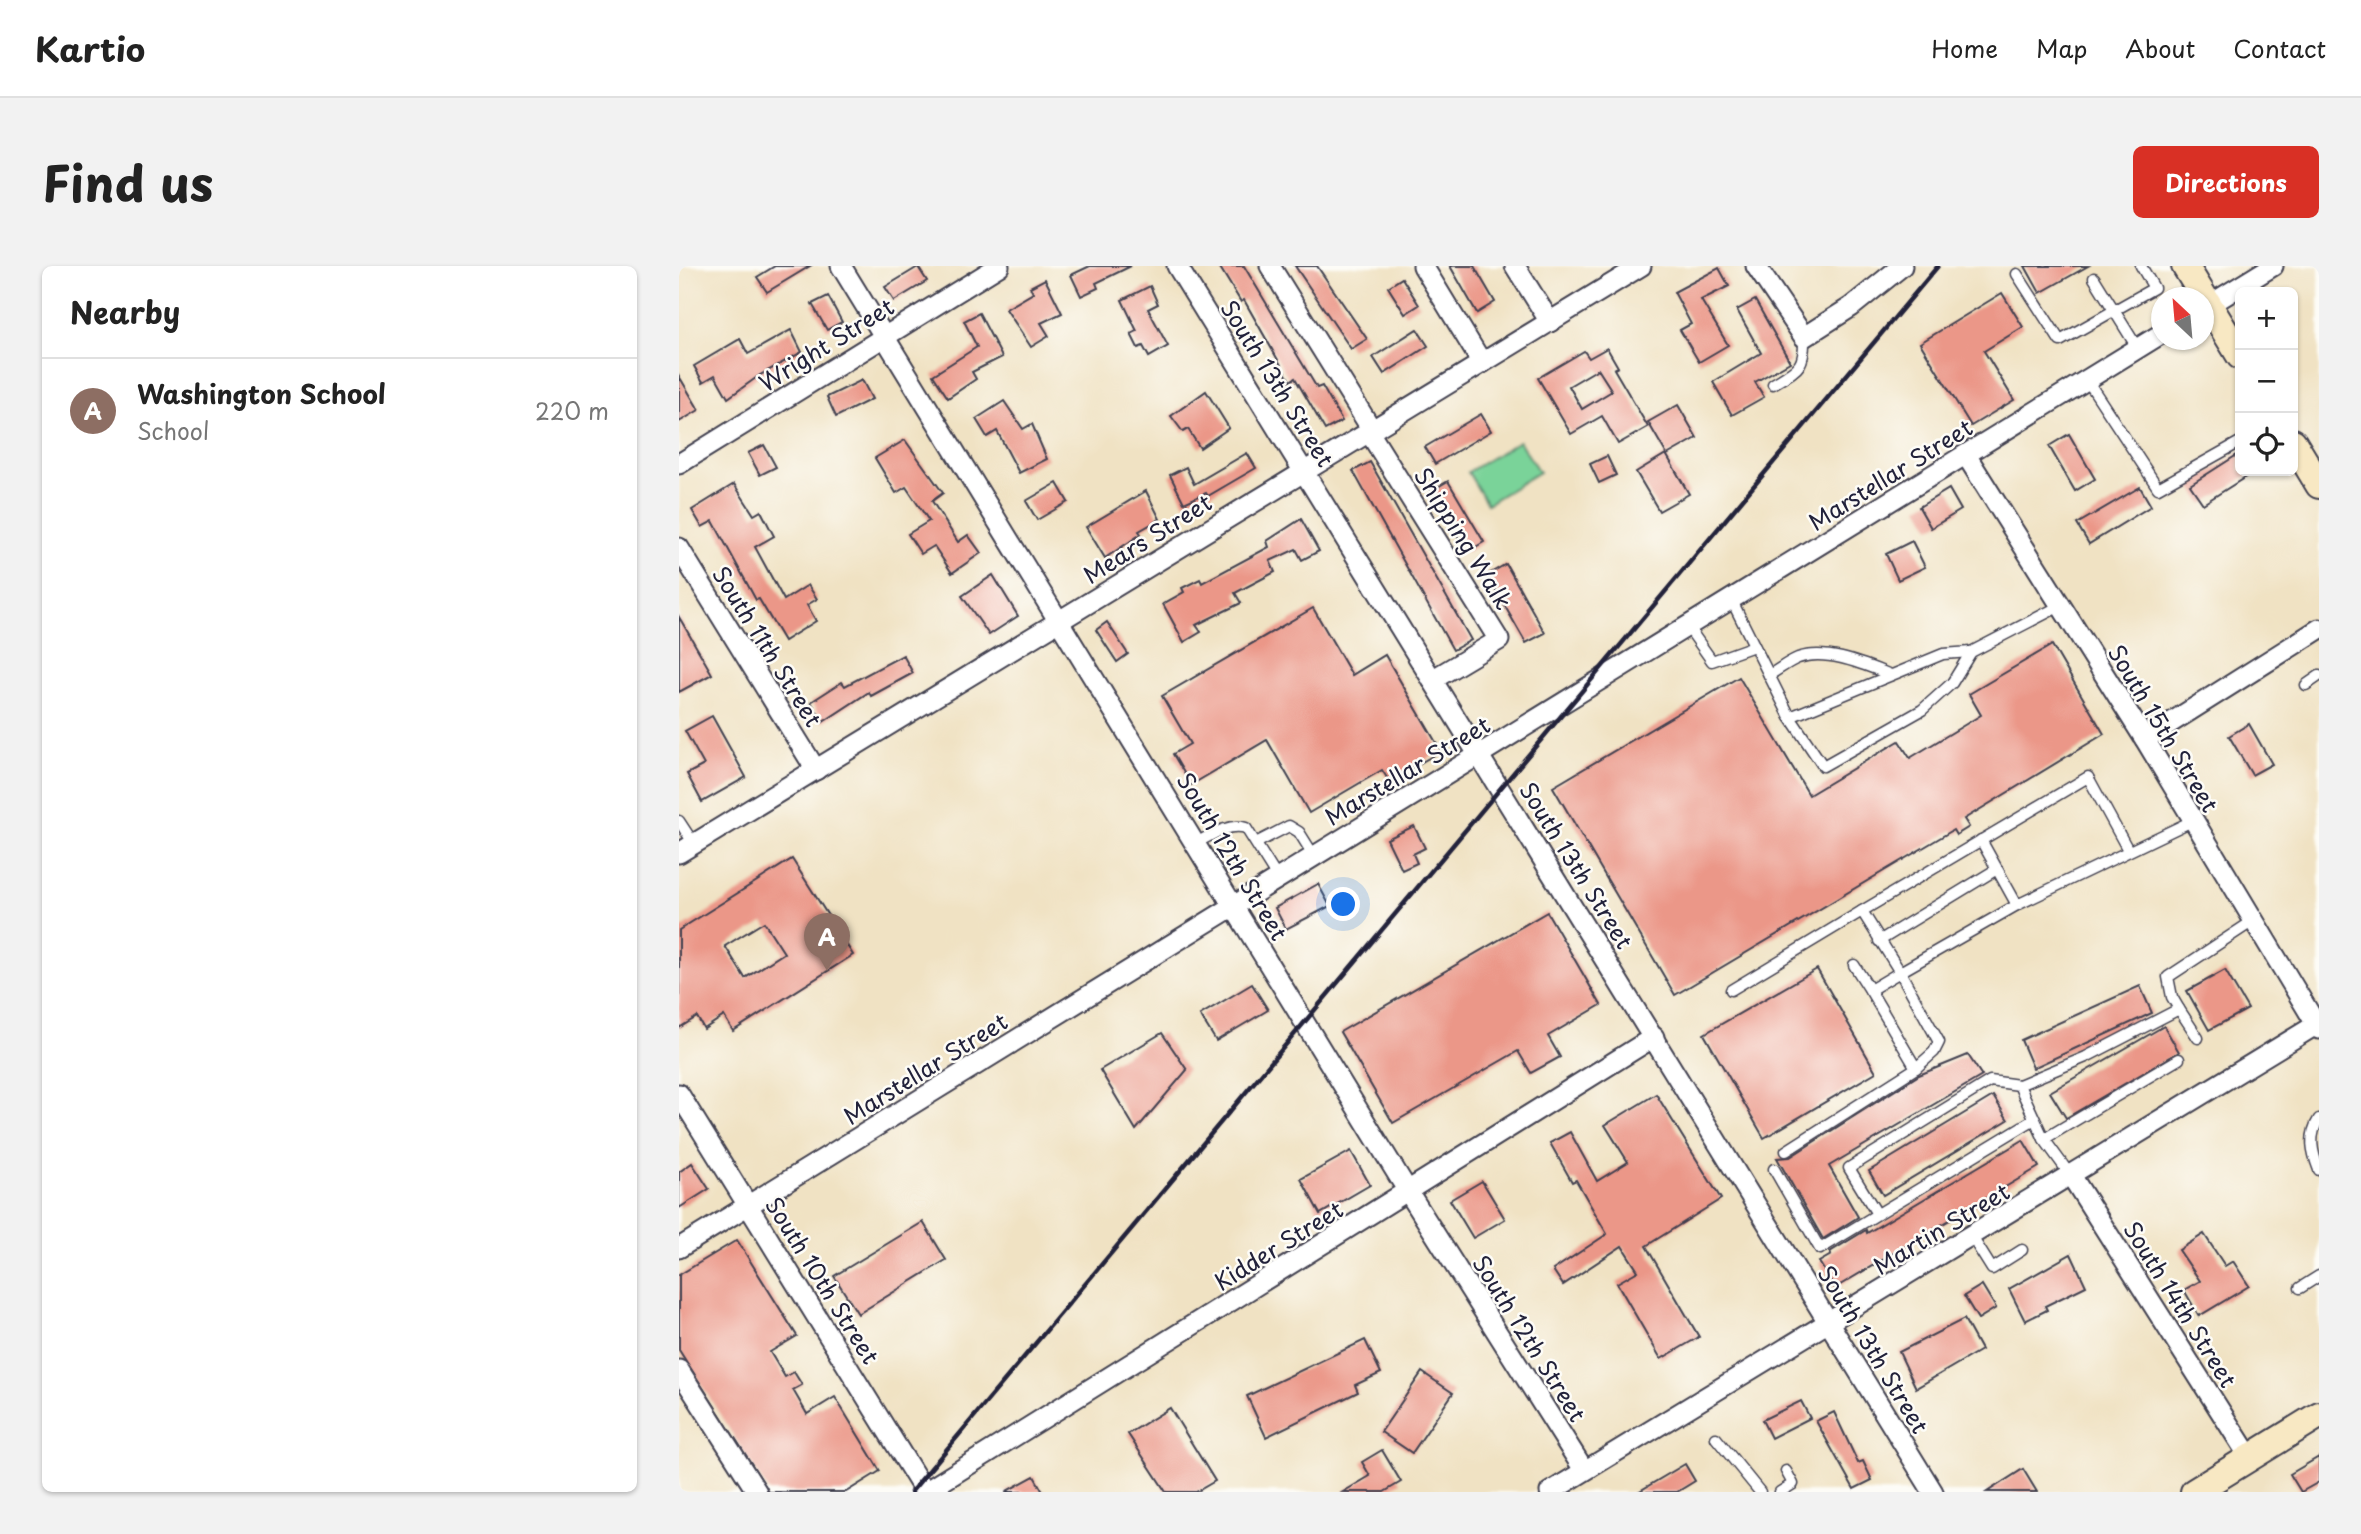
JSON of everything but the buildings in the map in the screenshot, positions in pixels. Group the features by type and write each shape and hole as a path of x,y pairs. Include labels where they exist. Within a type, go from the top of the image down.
{"main road":[{"path":"2185,266 2196,287"},
{"path":"2214,319 2236,350"},
{"path":"2298,450 2319,485"},
{"path":"2195,1492 2319,1415"}],"street":[{"name":"South 12th Street","path":"841,266 1409,1193 1584,1471"},
{"name":"Wright Street","path":"679,464 999,266"},
{"name":"South 13th Street","path":"1177,266 1933,1492"},
{"name":"Shipping Walk","path":"1270,266 1499,640 1432,680"},
{"path":"1423,266 1482,363"},
{"path":"1515,266 1550,322"},
{"name":"Mears Street","path":"686,849 1550,322 1610,274 1641,266"},
{"path":"1756,266 1804,337 1843,313 1902,266"},
{"path":"2214,302 2273,266"},
{"name":"Marstellar Street","path":"679,1248 2151,341"},
{"name":"South 15th Street","path":"1965,455 2145,739 2192,821 2318,1025"},
{"name":"South 11th Street","path":"679,548 816,770"},
{"path":"2145,739 2319,629"},
{"name":"Martin Street","path":"1550,1492 2318,1025"},
{"name":"Kidder Street","path":"925,1492 1409,1193 1654,1037"},
{"name":"South 10th Street","path":"679,1094 925,1492"},
{"name":"South 14th Street","path":"2071,1177 2250,1458"},
{"path":"679,1370 757,1492"}],"lane":[{"path":"2017,274 2060,341 2154,288 2141,266"},
{"path":"2094,278 2138,349"},
{"path":"1773,384 1799,368 1803,361 1804,337"},
{"path":"2087,380 2158,488 2235,445"},
{"path":"1732,601 1790,717 1823,766 1922,710 1952,683 1971,652"},
{"path":"1790,717 1943,654 1971,652 2060,606"},
{"path":"1688,627 1712,660 1754,646"},
{"path":"1769,675 1800,657 1818,656 1862,664 1891,675"},
{"path":"2306,685 2319,676"},
{"path":"1731,990 2088,778 2128,850"},
{"path":"679,821 686,849"},
{"path":"1870,990 2017,905 2192,821"},
{"path":"1196,843 1238,826 1246,828 1278,879"},
{"path":"1255,843 1289,826 1299,832 1314,856"},
{"path":"1981,840 2017,905"},
{"path":"1879,941 1997,869"},
{"path":"1786,1151 1916,1068 1934,1052 1939,1042 1862,911"},
{"path":"2198,1038 2172,997 2168,977 2253,921"},
{"path":"1854,965 1916,1068"},
{"path":"1877,1214 1849,1168 1990,1081 2019,1085 2085,1057 2179,1009"},
{"path":"2044,1139 2179,1059"},
{"path":"2019,1085 2033,1120 2071,1177"},
{"path":"2319,1119 2313,1128 2311,1152 2319,1170"},
{"path":"1774,1169 1820,1249 2033,1120"},
{"path":"1972,1237 1992,1269 2022,1250"},
{"path":"2300,1288 2319,1276"},
{"path":"1716,1438 1760,1492"},
{"path":"1780,1492 1793,1484 1786,1471"}],"green space":[{"path":"1519,441 1539,472 1487,504 1468,472"}],"railway":[{"path":"911,1492 1938,266"}],"place":[{"name":"Washington School","path":"827,971"}]}
